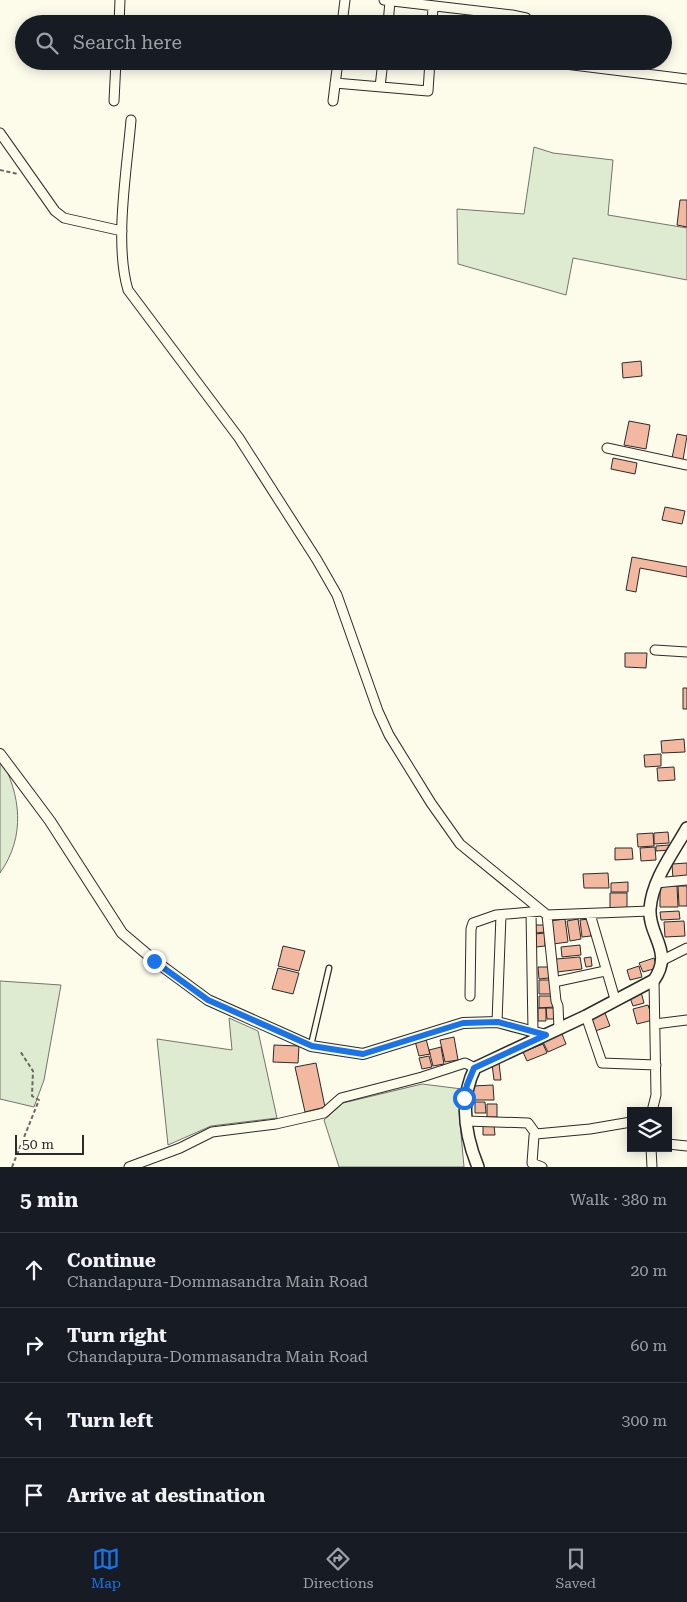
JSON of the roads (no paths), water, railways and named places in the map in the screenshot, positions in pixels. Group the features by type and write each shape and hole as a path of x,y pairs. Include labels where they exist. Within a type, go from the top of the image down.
{"main road":[{"path":"478,1167 472,1153 466,1120 466,1091 474,1068 586,1016 654,980 661,970 663,960 650,911 656,883 687,828"}],"street":[{"path":"119,15 120,0"},
{"path":"343,15 345,0"},
{"path":"388,15 387,0 512,15"},
{"path":"432,15 433,6"},
{"path":"114,101 116,70"},
{"path":"333,101 337,70"},
{"path":"380,87 382,70"},
{"path":"335,83 428,91 429,70"},
{"path":"614,70 687,79"},
{"path":"130,120 122,231 124,279 128,290 238,438 317,560 337,594 378,711 389,735 426,795 460,844 544,913 558,1006 559,1029"},
{"path":"0,133 55,211 64,218 122,231"},
{"path":"607,448 687,465"},
{"path":"655,650 687,652"},
{"path":"0,754 50,821 122,933 154,961 208,1000 312,1046 363,1054 463,1023 498,1022 546,1035"},
{"path":"656,883 687,880"},
{"path":"470,996 471,929 473,923 479,919 531,912 590,914 650,911"},
{"path":"531,912 534,1031"},
{"path":"590,914 615,999"},
{"path":"498,1022 501,915"},
{"path":"663,960 687,948"},
{"path":"554,982 606,971"},
{"path":"653,1107 656,1096 654,980"},
{"path":"586,1016 602,1063 656,1065"},
{"path":"655,1024 687,1020"},
{"path":"129,1167 180,1148 212,1132 276,1124 324,1113 341,1098 422,1077 465,1063 474,1068"},
{"path":"466,1120 528,1123 536,1134"},
{"path":"536,1134 590,1129 627,1123"},
{"path":"536,1134 534,1136 532,1163 542,1167"},
{"path":"672,1144 687,1146"},
{"path":"652,1152 652,1167"}],"lane":[{"path":"312,1046 329,968"}]}
